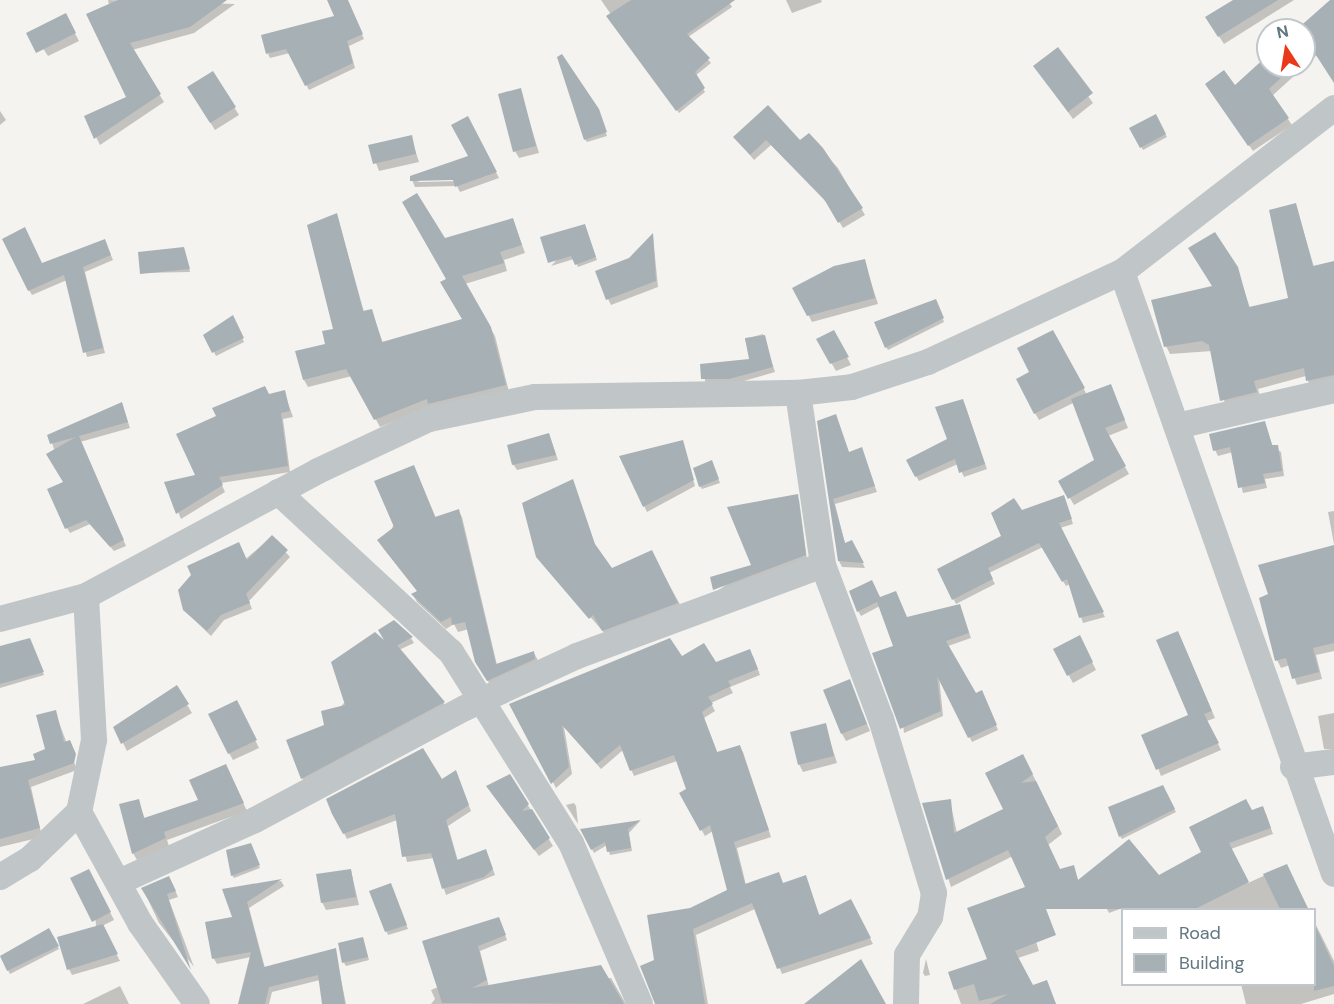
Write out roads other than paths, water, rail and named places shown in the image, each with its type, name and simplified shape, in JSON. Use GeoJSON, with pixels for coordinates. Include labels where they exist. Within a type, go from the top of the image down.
{"type":"FeatureCollection","features":[{"type":"Feature","properties":{"kind":"street"},"geometry":{"type":"LineString","coordinates":[[0,619],[86,596],[278,492],[429,419],[535,397],[798,393],[852,387],[928,362],[1122,272],[1334,108]]}},
{"type":"Feature","properties":{"kind":"street"},"geometry":{"type":"LineString","coordinates":[[1122,272],[1178,426],[1293,767],[1334,874]]}},
{"type":"Feature","properties":{"kind":"street"},"geometry":{"type":"LineString","coordinates":[[1178,426],[1334,390]]}},
{"type":"Feature","properties":{"kind":"street"},"geometry":{"type":"LineString","coordinates":[[798,393],[823,565],[881,718],[934,893],[930,917],[907,955],[906,1004]]}},
{"type":"Feature","properties":{"kind":"street"},"geometry":{"type":"LineString","coordinates":[[278,492],[418,618],[451,652],[571,843],[640,1004]]}},
{"type":"Feature","properties":{"kind":"street"},"geometry":{"type":"LineString","coordinates":[[119,882],[255,820],[481,702],[577,656],[823,565]]}},
{"type":"Feature","properties":{"kind":"street"},"geometry":{"type":"LineString","coordinates":[[0,877],[30,859],[79,812],[94,740],[86,596]]}},
{"type":"Feature","properties":{"kind":"street"},"geometry":{"type":"LineString","coordinates":[[1293,767],[1334,762]]}},
{"type":"Feature","properties":{"kind":"street"},"geometry":{"type":"LineString","coordinates":[[79,812],[140,923],[197,1004]]}}]}
